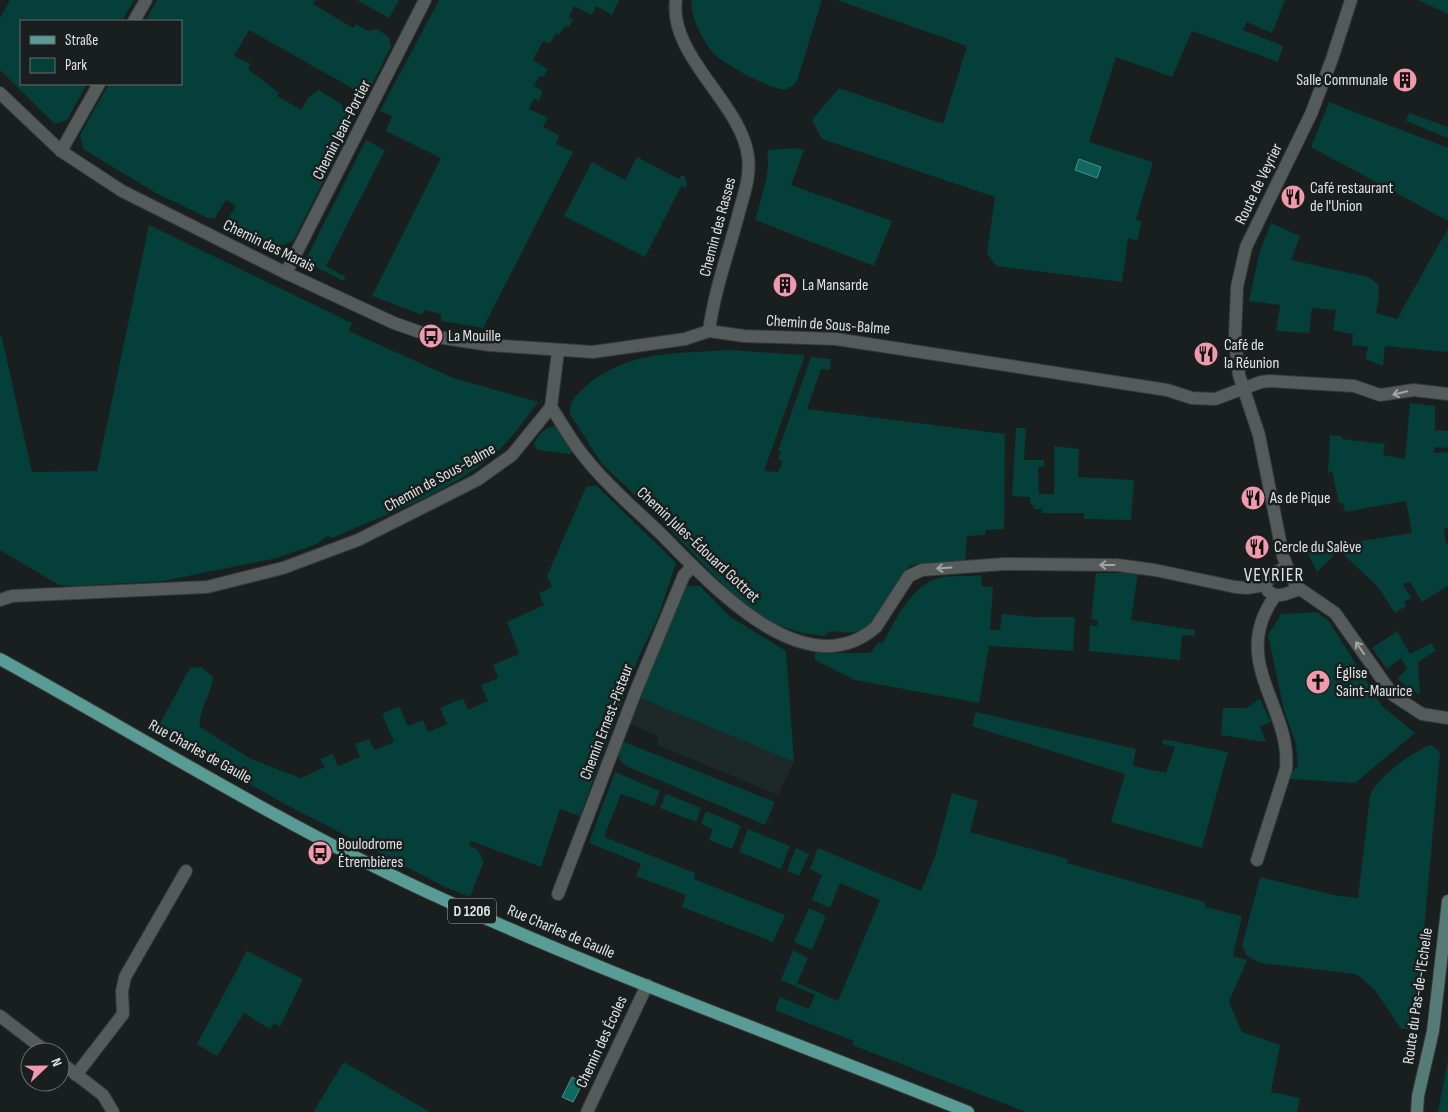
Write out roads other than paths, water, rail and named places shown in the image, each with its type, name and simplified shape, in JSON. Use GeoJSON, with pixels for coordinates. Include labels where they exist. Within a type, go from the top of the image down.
{"type":"FeatureCollection","features":[{"type":"Feature","properties":{"kind":"main road","name":"Rue Charles de Gaulle"},"geometry":{"type":"LineString","coordinates":[[0,659],[358,858],[551,947],[968,1112]]}},
{"type":"Feature","properties":{"kind":"main road","name":"Route du Pas-de-l'Echelle"},"geometry":{"type":"LineString","coordinates":[[1417,1112],[1418,1096],[1433,1031],[1448,901]]}},
{"type":"Feature","properties":{"kind":"main road","name":"Route du Pas-de-l'Echelle"},"geometry":{"type":"LineString","coordinates":[[1410,1112],[1418,1096]]}},
{"type":"Feature","properties":{"kind":"street"},"geometry":{"type":"LineString","coordinates":[[135,20],[146,0]]}},
{"type":"Feature","properties":{"kind":"street","name":"Chemin Jean-Portier"},"geometry":{"type":"LineString","coordinates":[[286,274],[425,0]]}},
{"type":"Feature","properties":{"kind":"street","name":"Chemin des Rasses"},"geometry":{"type":"LineString","coordinates":[[676,0],[675,12],[681,36],[738,130],[748,155],[748,179],[714,305],[709,331]]}},
{"type":"Feature","properties":{"kind":"street","name":"Route de Veyrier"},"geometry":{"type":"LineString","coordinates":[[1286,567],[1259,435],[1238,368],[1235,337],[1237,287],[1242,263],[1251,236],[1310,114],[1332,59],[1351,0]]}},
{"type":"Feature","properties":{"kind":"street"},"geometry":{"type":"LineString","coordinates":[[62,151],[98,85]]}},
{"type":"Feature","properties":{"kind":"street","name":"Chemin des Marais"},"geometry":{"type":"LineString","coordinates":[[0,93],[62,151],[122,191],[286,274],[394,323],[431,336],[458,341],[558,351]]}},
{"type":"Feature","properties":{"kind":"street","name":"Chemin de Sous-Balme"},"geometry":{"type":"LineString","coordinates":[[0,600],[22,596],[207,587],[283,568],[328,552],[384,528],[500,465],[523,444],[551,407],[558,351],[614,350],[685,339],[709,331],[744,336],[860,341],[1167,390],[1206,400],[1269,381],[1354,386],[1380,395],[1414,390],[1448,394]]}},
{"type":"Feature","properties":{"kind":"street","name":"Chemin Jules-Édouard Gottret"},"geometry":{"type":"LineString","coordinates":[[551,407],[591,466],[693,566],[744,613],[765,626],[804,643],[819,646],[844,644],[869,633],[876,628],[909,576],[922,570],[1004,564],[1117,565],[1155,570],[1235,587],[1247,588],[1265,584]]}},
{"type":"Feature","properties":{"kind":"street","name":"Chemin Ernest-Pisteur"},"geometry":{"type":"LineString","coordinates":[[558,894],[638,684],[684,575],[693,566]]}},
{"type":"Feature","properties":{"kind":"street"},"geometry":{"type":"LineString","coordinates":[[1275,596],[1265,584],[1274,573],[1286,567],[1292,579],[1300,588],[1335,613],[1393,695],[1422,714],[1448,718]]}},
{"type":"Feature","properties":{"kind":"street"},"geometry":{"type":"LineString","coordinates":[[1257,860],[1286,769],[1287,759],[1283,733],[1267,694],[1259,657],[1259,627],[1262,616],[1275,596],[1300,588]]}},
{"type":"Feature","properties":{"kind":"street"},"geometry":{"type":"LineString","coordinates":[[76,1075],[123,1014],[122,991],[125,977],[186,871]]}},
{"type":"Feature","properties":{"kind":"street","name":"Chemin des Écoles"},"geometry":{"type":"LineString","coordinates":[[587,1112],[647,985]]}},
{"type":"Feature","properties":{"kind":"street"},"geometry":{"type":"LineString","coordinates":[[0,1016],[34,1042]]}},
{"type":"Feature","properties":{"kind":"street"},"geometry":{"type":"LineString","coordinates":[[70,1070],[103,1095],[113,1112]]}},
{"type":"Feature","properties":{"kind":"place","name":"Salle Communale"},"geometry":{"type":"Point","coordinates":[1405,80]}},
{"type":"Feature","properties":{"kind":"place","name":"Café restaurant de l'Union"},"geometry":{"type":"Point","coordinates":[1293,197]}},
{"type":"Feature","properties":{"kind":"place","name":"La Mansarde"},"geometry":{"type":"Point","coordinates":[785,285]}},
{"type":"Feature","properties":{"kind":"place","name":"La Mouille"},"geometry":{"type":"Point","coordinates":[431,336]}},
{"type":"Feature","properties":{"kind":"place","name":"Café de la Réunion"},"geometry":{"type":"Point","coordinates":[1206,354]}},
{"type":"Feature","properties":{"kind":"place","name":"As de Pique"},"geometry":{"type":"Point","coordinates":[1253,498]}},
{"type":"Feature","properties":{"kind":"place","name":"Cercle du Salève"},"geometry":{"type":"Point","coordinates":[1257,547]}},
{"type":"Feature","properties":{"kind":"place","name":"Église Saint-Maurice"},"geometry":{"type":"Point","coordinates":[1318,682]}},
{"type":"Feature","properties":{"kind":"place","name":"Boulodrome Étrembières"},"geometry":{"type":"Point","coordinates":[320,853]}},
{"type":"Feature","properties":{"kind":"district","name":"VEYRIER"},"geometry":{"type":"Point","coordinates":[1274,575]}}]}
